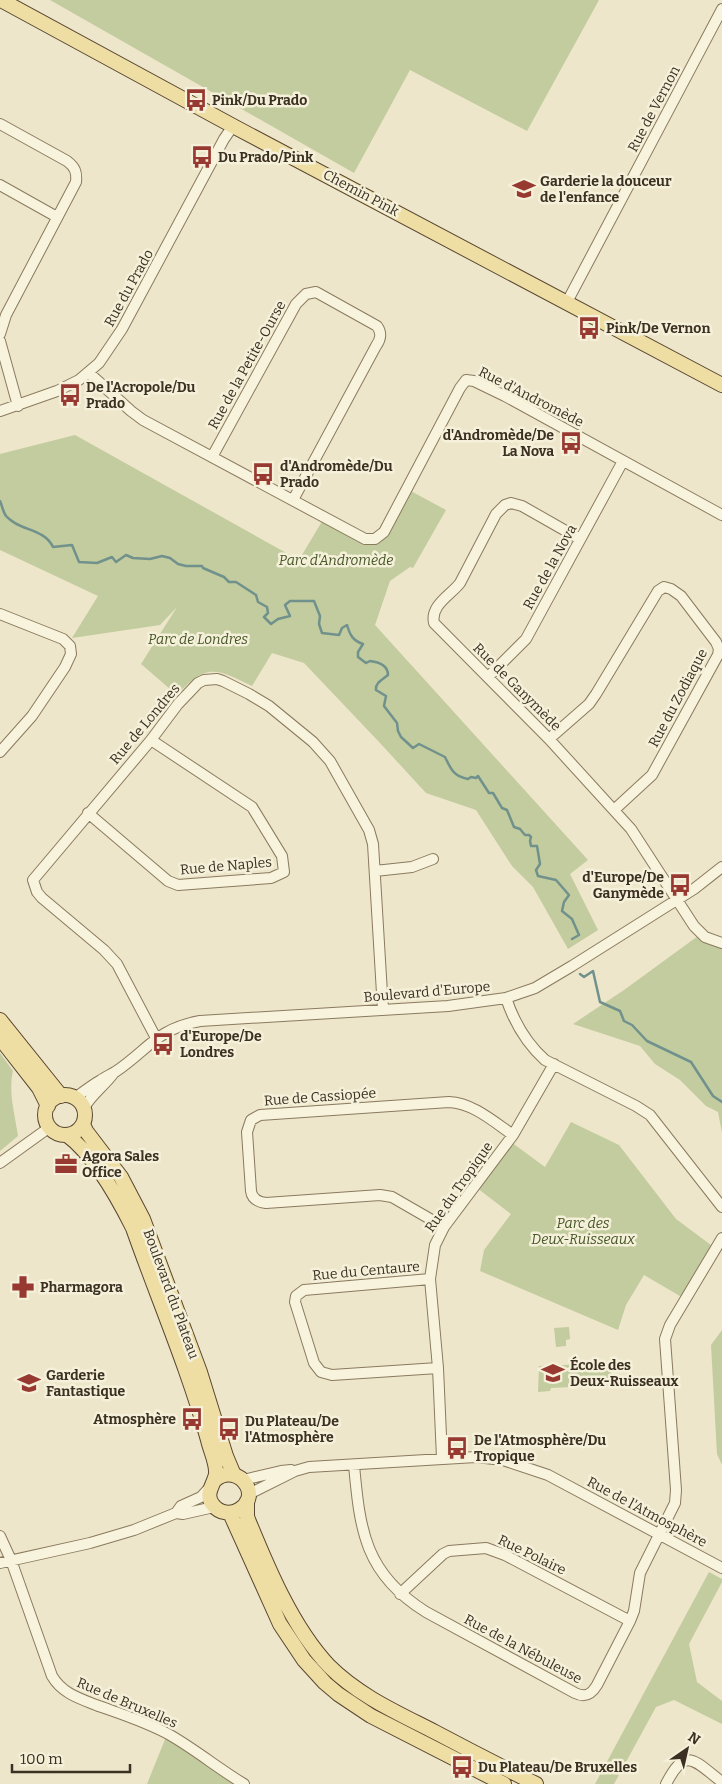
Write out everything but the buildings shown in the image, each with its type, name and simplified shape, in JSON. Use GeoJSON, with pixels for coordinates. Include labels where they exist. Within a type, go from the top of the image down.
{"type":"FeatureCollection","features":[{"type":"Feature","properties":{"kind":"main road","name":"Chemin Pink"},"geometry":{"type":"LineString","coordinates":[[1,0],[233,126],[722,385]]}},
{"type":"Feature","properties":{"kind":"main road"},"geometry":{"type":"LineString","coordinates":[[0,1020],[61,1096],[80,1103],[85,1114],[83,1124],[79,1130],[67,1135],[55,1132],[50,1128],[46,1117],[51,1101],[61,1096]]}},
{"type":"Feature","properties":{"kind":"main road"},"geometry":{"type":"LineString","coordinates":[[0,1038],[39,1088],[48,1106]]}},
{"type":"Feature","properties":{"kind":"main road","name":"Boulevard du Plateau"},"geometry":{"type":"LineString","coordinates":[[83,1124],[86,1131],[129,1190],[143,1219],[200,1372],[226,1456],[238,1477]]}},
{"type":"Feature","properties":{"kind":"main road","name":"Boulevard du Plateau"},"geometry":{"type":"LineString","coordinates":[[67,1135],[81,1148],[108,1182],[133,1228],[200,1410],[216,1470],[212,1484]]}},
{"type":"Feature","properties":{"kind":"main road"},"geometry":{"type":"LineString","coordinates":[[248,1498],[239,1511],[222,1512],[214,1507],[210,1498],[212,1484],[226,1474],[238,1477],[248,1489],[248,1498],[247,1517],[289,1610],[310,1644],[330,1666],[351,1685],[377,1702],[519,1780],[536,1784]]}},
{"type":"Feature","properties":{"kind":"main road"},"geometry":{"type":"LineString","coordinates":[[230,1513],[280,1624],[304,1660],[325,1683],[371,1716],[504,1784]]}},
{"type":"Feature","properties":{"kind":"street","name":"Rue de Vernon"},"geometry":{"type":"LineString","coordinates":[[567,302],[722,9]]}},
{"type":"Feature","properties":{"kind":"street"},"geometry":{"type":"LineString","coordinates":[[0,124],[73,166],[77,175],[76,182],[6,315],[0,334]]}},
{"type":"Feature","properties":{"kind":"street","name":"Rue du Prado"},"geometry":{"type":"LineString","coordinates":[[0,411],[57,392],[89,373],[99,363],[122,330],[224,139],[233,126]]}},
{"type":"Feature","properties":{"kind":"street"},"geometry":{"type":"LineString","coordinates":[[0,185],[57,217]]}},
{"type":"Feature","properties":{"kind":"street","name":"Rue de la Petite-Ourse"},"geometry":{"type":"LineString","coordinates":[[212,458],[296,304],[306,294],[316,292],[377,326],[380,336],[292,500]]}},
{"type":"Feature","properties":{"kind":"street"},"geometry":{"type":"LineString","coordinates":[[0,341],[18,406]]}},
{"type":"Feature","properties":{"kind":"street","name":"Rue d'Andromède"},"geometry":{"type":"LineString","coordinates":[[89,373],[137,416],[360,537],[371,540],[380,536],[466,380],[474,380],[722,515]]}},
{"type":"Feature","properties":{"kind":"street","name":"Rue de la Nova"},"geometry":{"type":"LineString","coordinates":[[488,676],[526,639],[623,461]]}},
{"type":"Feature","properties":{"kind":"street","name":"Rue de Ganymède"},"geometry":{"type":"LineString","coordinates":[[580,539],[516,504],[505,505],[500,509],[460,583],[436,608],[433,618],[438,628],[549,739],[637,836],[675,900],[699,932],[712,940],[722,943]]}},
{"type":"Feature","properties":{"kind":"street","name":"Rue du Zodiaque"},"geometry":{"type":"LineString","coordinates":[[549,739],[589,704],[658,591],[664,587],[677,592],[716,642],[719,649],[718,655],[652,775],[614,810]]}},
{"type":"Feature","properties":{"kind":"street"},"geometry":{"type":"LineString","coordinates":[[0,614],[63,639],[70,646],[71,654],[43,701],[1,749]]}},
{"type":"Feature","properties":{"kind":"street","name":"Rue de Londres"},"geometry":{"type":"LineString","coordinates":[[156,1038],[118,964],[37,892],[33,880],[151,740],[178,704],[204,680],[217,679],[223,681],[256,698],[313,742],[330,761],[369,830],[373,844],[383,1010]]}},
{"type":"Feature","properties":{"kind":"street","name":"Rue de Naples"},"geometry":{"type":"LineString","coordinates":[[88,813],[168,881],[178,885],[270,878],[284,872],[282,856],[252,807],[151,740]]}},
{"type":"Feature","properties":{"kind":"street"},"geometry":{"type":"LineString","coordinates":[[374,871],[412,866],[433,859]]}},
{"type":"Feature","properties":{"kind":"street","name":"Boulevard d'Europe"},"geometry":{"type":"LineString","coordinates":[[80,1103],[102,1079],[114,1073],[156,1038],[179,1025],[200,1020],[448,1006],[506,998],[540,985],[694,889],[722,867]]}},
{"type":"Feature","properties":{"kind":"street"},"geometry":{"type":"LineString","coordinates":[[506,998],[521,1032],[539,1054],[554,1064],[650,1115],[722,1207]]}},
{"type":"Feature","properties":{"kind":"street","name":"Rue du Tropique"},"geometry":{"type":"LineString","coordinates":[[442,1458],[438,1368],[430,1279],[435,1245],[444,1227],[513,1135],[554,1064]]}},
{"type":"Feature","properties":{"kind":"street","name":"Rue de Cassiopée"},"geometry":{"type":"LineString","coordinates":[[444,1227],[392,1198],[380,1195],[266,1203],[255,1199],[251,1195],[247,1132],[251,1120],[260,1116],[457,1102],[481,1113],[513,1135]]}},
{"type":"Feature","properties":{"kind":"street"},"geometry":{"type":"LineString","coordinates":[[0,1163],[50,1128]]}},
{"type":"Feature","properties":{"kind":"street","name":"Rue de la Nébuleuse"},"geometry":{"type":"LineString","coordinates":[[354,1465],[359,1513],[366,1540],[376,1565],[400,1594],[426,1612],[582,1696],[587,1696],[593,1691],[630,1621],[634,1611],[640,1573],[672,1511],[676,1497],[665,1339],[670,1325],[722,1238]]}},
{"type":"Feature","properties":{"kind":"street","name":"Rue du Centaure"},"geometry":{"type":"LineString","coordinates":[[430,1279],[309,1289],[299,1292],[295,1302],[314,1364],[321,1372],[332,1375],[438,1368]]}},
{"type":"Feature","properties":{"kind":"street","name":"Rue de l'Atmosphère"},"geometry":{"type":"LineString","coordinates":[[248,1498],[295,1471],[309,1467],[442,1458],[489,1458],[527,1467],[548,1475],[722,1568]]}},
{"type":"Feature","properties":{"kind":"street","name":"Rue de l'Atmosphère"},"geometry":{"type":"LineString","coordinates":[[238,1477],[281,1470],[295,1471]]}},
{"type":"Feature","properties":{"kind":"street"},"geometry":{"type":"LineString","coordinates":[[176,1513],[181,1506],[201,1496],[212,1484]]}},
{"type":"Feature","properties":{"kind":"street"},"geometry":{"type":"LineString","coordinates":[[0,1563],[100,1541],[176,1513],[183,1514],[214,1507]]}},
{"type":"Feature","properties":{"kind":"street","name":"Rue de Bruxelles"},"geometry":{"type":"LineString","coordinates":[[0,1536],[11,1560],[52,1676],[58,1685],[80,1699],[165,1732],[244,1784]]}},
{"type":"Feature","properties":{"kind":"street","name":"Rue Polaire"},"geometry":{"type":"LineString","coordinates":[[400,1594],[443,1554],[457,1549],[486,1548],[505,1555],[630,1621]]}},
{"type":"Feature","properties":{"kind":"street"},"geometry":{"type":"LineString","coordinates":[[666,1784],[675,1767],[686,1760],[691,1760],[698,1764],[722,1782]]}},
{"type":"Feature","properties":{"kind":"green space"},"geometry":{"type":"Polygon","coordinates":[[[50,0],[599,0],[527,131],[410,70],[354,173],[50,0]]]}},
{"type":"Feature","properties":{"kind":"green space"},"geometry":{"type":"Polygon","coordinates":[[[75,435],[299,560],[324,518],[375,539],[407,489],[446,510],[413,568],[410,567],[390,581],[375,625],[588,860],[570,874],[598,930],[568,949],[533,887],[512,866],[476,810],[426,793],[304,663],[272,653],[252,686],[229,675],[212,672],[204,673],[196,678],[177,695],[141,664],[177,607],[160,625],[72,638],[98,596],[0,550],[0,454],[75,435]]]}},
{"type":"Feature","properties":{"kind":"green space"},"geometry":{"type":"Polygon","coordinates":[[[698,936],[722,945],[722,1133],[718,1112],[706,1106],[680,1080],[655,1064],[640,1046],[573,1024],[624,990],[698,936]]]}},
{"type":"Feature","properties":{"kind":"green space"},"geometry":{"type":"Polygon","coordinates":[[[0,1053],[13,1071],[11,1087],[18,1136],[0,1151],[0,1053]]]}},
{"type":"Feature","properties":{"kind":"green space","name":"Parc des Deux-Ruisseaux"},"geometry":{"type":"Polygon","coordinates":[[[571,1122],[619,1145],[676,1219],[715,1248],[685,1299],[644,1275],[626,1305],[618,1330],[480,1271],[484,1250],[511,1214],[477,1188],[511,1142],[545,1167],[571,1122]]]}},
{"type":"Feature","properties":{"kind":"green space"},"geometry":{"type":"Polygon","coordinates":[[[569,1327],[570,1339],[566,1340],[566,1346],[556,1347],[554,1328],[569,1327]]]}},
{"type":"Feature","properties":{"kind":"green space"},"geometry":{"type":"Polygon","coordinates":[[[722,1330],[722,1465],[717,1454],[711,1345],[722,1330]]]}},
{"type":"Feature","properties":{"kind":"green space"},"geometry":{"type":"Polygon","coordinates":[[[611,1363],[612,1385],[551,1388],[550,1391],[538,1392],[539,1366],[611,1363]]]}},
{"type":"Feature","properties":{"kind":"green space"},"geometry":{"type":"Polygon","coordinates":[[[709,1572],[722,1579],[722,1582],[689,1644],[697,1682],[722,1701],[722,1724],[674,1700],[656,1707],[614,1784],[595,1784],[709,1572]]]}},
{"type":"Feature","properties":{"kind":"green space"},"geometry":{"type":"Polygon","coordinates":[[[166,1737],[237,1784],[147,1784],[166,1737]]]}},
{"type":"Feature","properties":{"kind":"waterway"},"geometry":{"type":"LineString","coordinates":[[0,501],[6,516],[11,521],[44,536],[53,547],[72,545],[79,562],[97,563],[112,557],[116,562],[126,555],[133,558],[150,559],[162,556],[170,558],[178,564],[202,566],[224,577],[229,582],[236,582],[256,595],[258,602],[267,607],[268,613],[264,617],[271,624],[278,619],[290,616],[285,605],[290,601],[314,601],[320,616],[319,624],[322,633],[339,635],[342,628],[347,625],[352,637],[363,644],[358,652],[358,657],[366,663],[370,661],[376,662],[382,665],[388,672],[388,675],[378,683],[376,690],[386,696],[384,706],[397,723],[401,737],[413,748],[419,744],[445,757],[451,768],[459,776],[468,779],[478,776],[489,793],[493,793],[502,808],[507,810],[514,827],[531,837],[531,846],[537,846],[540,864],[536,870],[538,876],[556,880],[569,895],[564,902],[562,911],[572,919],[579,935],[572,939]]}},
{"type":"Feature","properties":{"kind":"waterway"},"geometry":{"type":"LineString","coordinates":[[580,974],[584,977],[593,971],[600,1002],[620,1011],[624,1021],[632,1025],[647,1041],[691,1062],[713,1096],[722,1102]]}},
{"type":"Feature","properties":{"kind":"place","name":"Pink/Du Prado"},"geometry":{"type":"Point","coordinates":[196,100]}},
{"type":"Feature","properties":{"kind":"place","name":"Du Prado/Pink"},"geometry":{"type":"Point","coordinates":[202,157]}},
{"type":"Feature","properties":{"kind":"place","name":"Garderie la douceur de l'enfance"},"geometry":{"type":"Point","coordinates":[524,189]}},
{"type":"Feature","properties":{"kind":"place","name":"Pink/De Vernon"},"geometry":{"type":"Point","coordinates":[589,328]}},
{"type":"Feature","properties":{"kind":"place","name":"De l'Acropole/Du Prado"},"geometry":{"type":"Point","coordinates":[70,395]}},
{"type":"Feature","properties":{"kind":"place","name":"d'Andromède/De La Nova"},"geometry":{"type":"Point","coordinates":[571,443]}},
{"type":"Feature","properties":{"kind":"place","name":"d'Andromède/Du Prado"},"geometry":{"type":"Point","coordinates":[263,474]}},
{"type":"Feature","properties":{"kind":"place","name":"d'Europe/De Ganymède"},"geometry":{"type":"Point","coordinates":[680,885]}},
{"type":"Feature","properties":{"kind":"place","name":"d'Europe/De Londres"},"geometry":{"type":"Point","coordinates":[163,1044]}},
{"type":"Feature","properties":{"kind":"place","name":"Agora Sales Office"},"geometry":{"type":"Point","coordinates":[66,1164]}},
{"type":"Feature","properties":{"kind":"place","name":"Pharmagora"},"geometry":{"type":"Point","coordinates":[23,1287]}},
{"type":"Feature","properties":{"kind":"place","name":"École des Deux-Ruisseaux"},"geometry":{"type":"Point","coordinates":[553,1373]}},
{"type":"Feature","properties":{"kind":"place","name":"Garderie Fantastique"},"geometry":{"type":"Point","coordinates":[29,1383]}},
{"type":"Feature","properties":{"kind":"place","name":"Atmosphère"},"geometry":{"type":"Point","coordinates":[192,1419]}},
{"type":"Feature","properties":{"kind":"place","name":"Du Plateau/De l'Atmosphère"},"geometry":{"type":"Point","coordinates":[229,1429]}},
{"type":"Feature","properties":{"kind":"place","name":"De l'Atmosphère/Du Tropique"},"geometry":{"type":"Point","coordinates":[457,1448]}},
{"type":"Feature","properties":{"kind":"place","name":"Du Plateau/De Bruxelles"},"geometry":{"type":"Point","coordinates":[462,1767]}},
{"type":"Feature","properties":{"kind":"park label","name":"Parc d'Andromède"},"geometry":{"type":"Point","coordinates":[336,560]}},
{"type":"Feature","properties":{"kind":"park label","name":"Parc de Londres"},"geometry":{"type":"Point","coordinates":[198,639]}}]}
